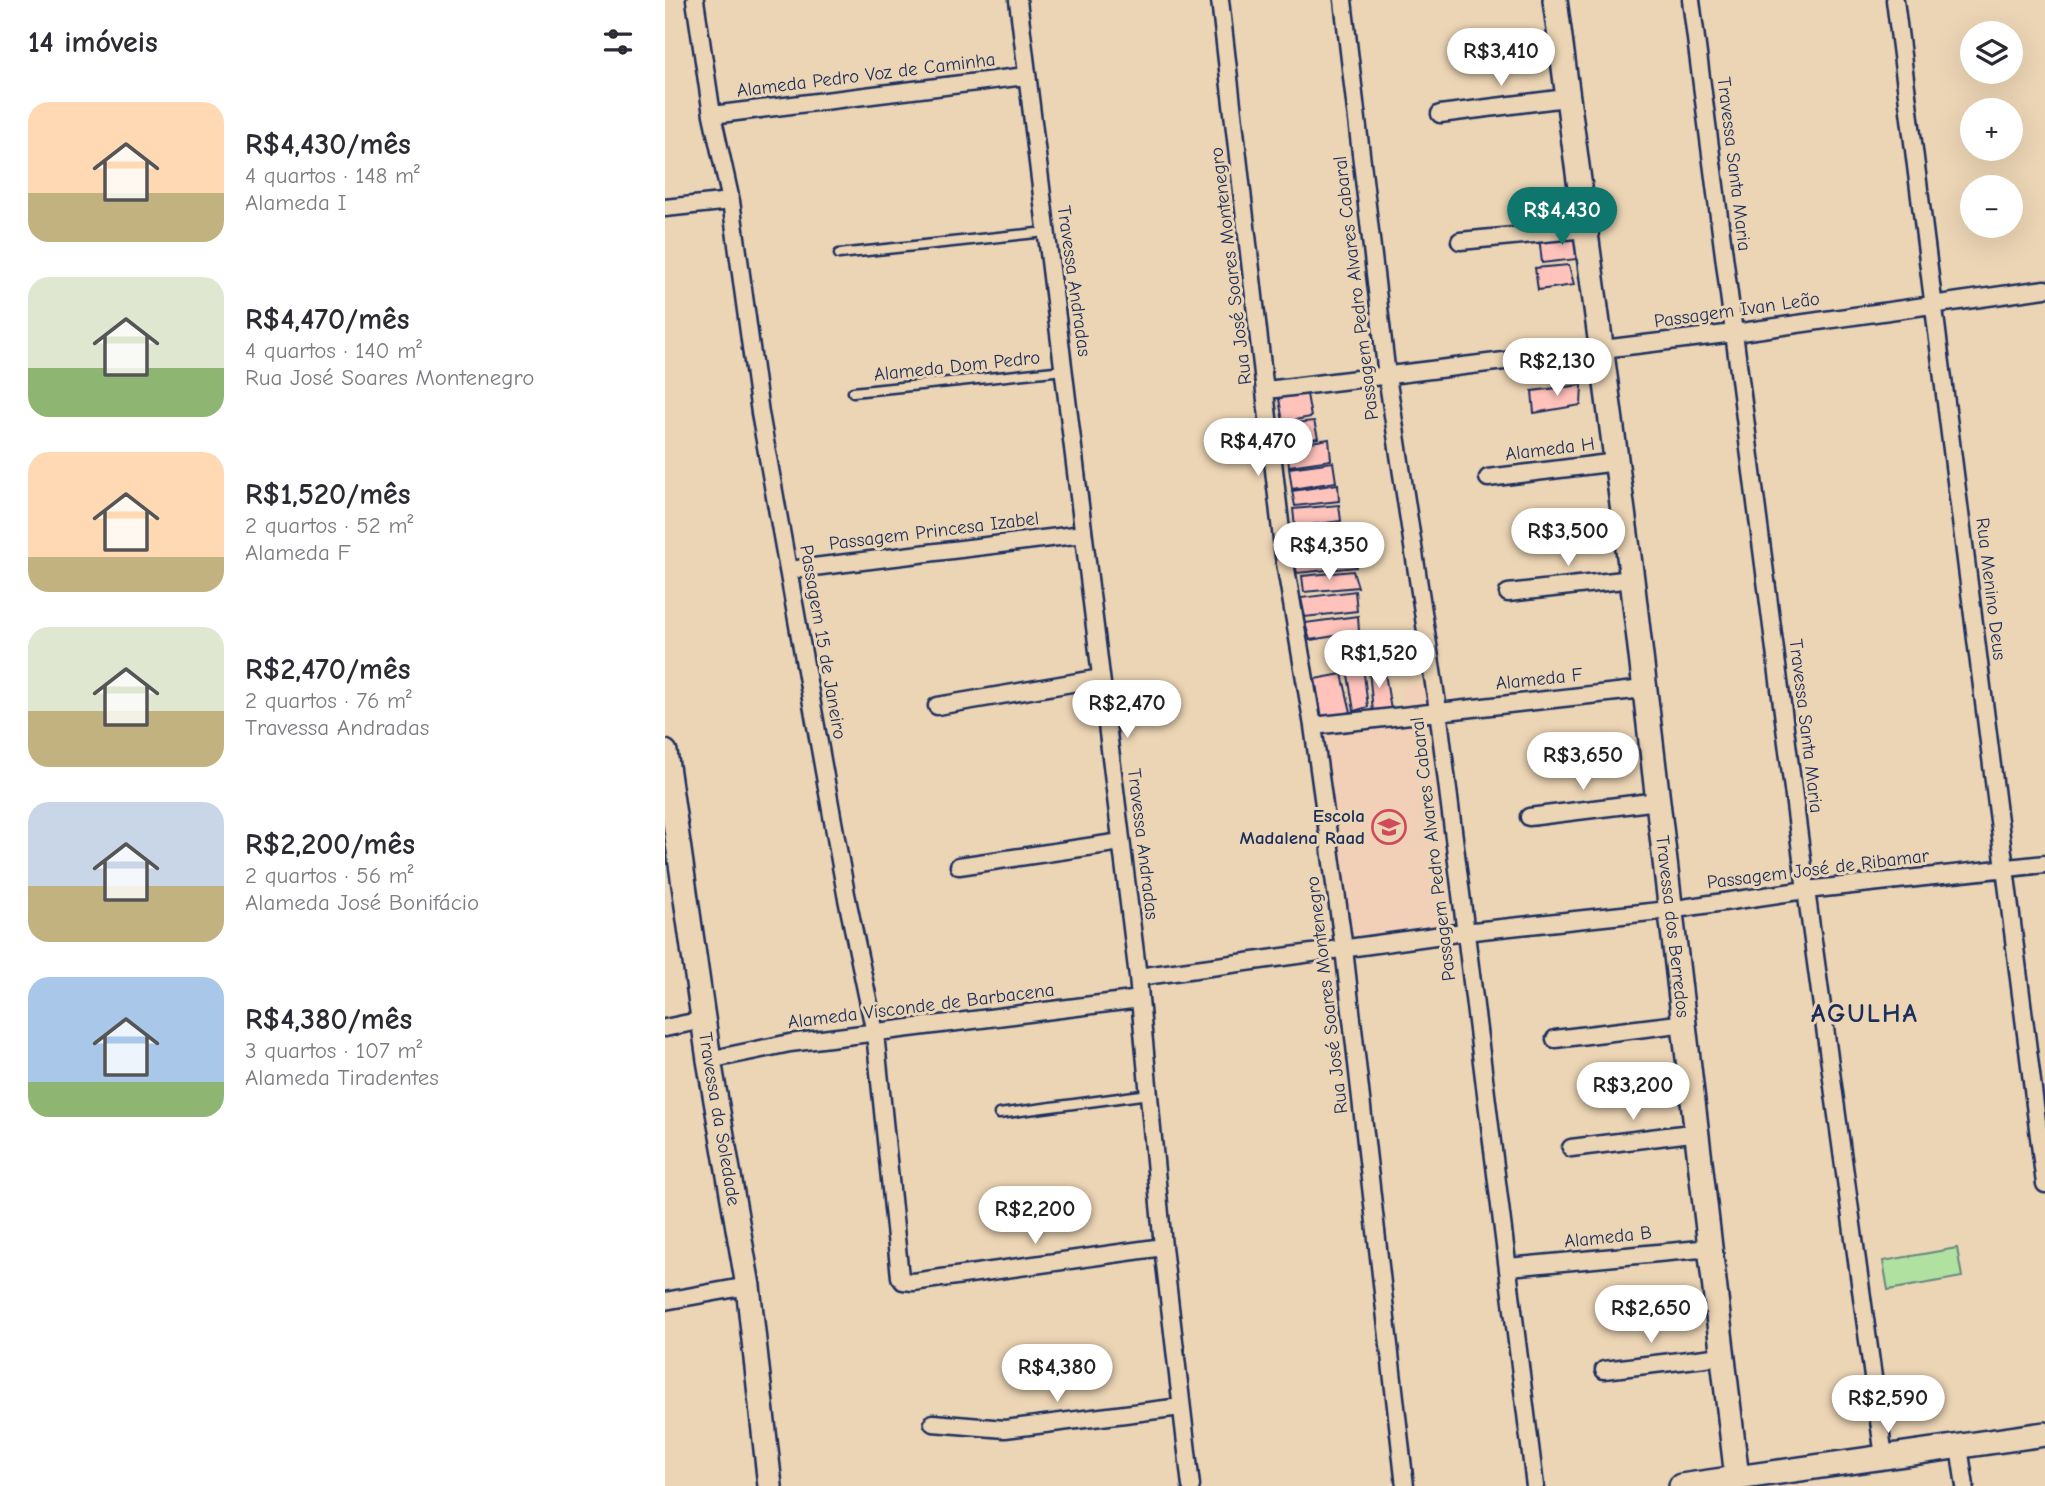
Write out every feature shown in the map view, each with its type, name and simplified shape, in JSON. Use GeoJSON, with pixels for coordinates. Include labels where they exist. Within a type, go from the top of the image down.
{"type":"FeatureCollection","features":[{"type":"Feature","properties":{"kind":"street","name":"Passagem 15 de Janeiro"},"geometry":{"type":"LineString","coordinates":[[695,0],[712,115],[731,201],[760,413],[846,894],[875,1033],[897,1264],[903,1281],[913,1282],[1163,1247]]}},
{"type":"Feature","properties":{"kind":"street","name":"Travessa Andradas"},"geometry":{"type":"LineString","coordinates":[[1017,0],[1138,976],[1163,1247],[1191,1486]]}},
{"type":"Feature","properties":{"kind":"street","name":"Rua José Soares Montenegro"},"geometry":{"type":"LineString","coordinates":[[1220,0],[1285,558],[1313,726],[1344,949],[1405,1486]]}},
{"type":"Feature","properties":{"kind":"street","name":"Passagem Pedro Alvares Cabaral"},"geometry":{"type":"LineString","coordinates":[[1343,0],[1387,376],[1438,710],[1535,1486]]}},
{"type":"Feature","properties":{"kind":"street","name":"Travessa dos Berredos"},"geometry":{"type":"LineString","coordinates":[[1555,0],[1632,579],[1669,910],[1699,1132],[1737,1478]]}},
{"type":"Feature","properties":{"kind":"street","name":"Travessa Santa Maria"},"geometry":{"type":"LineString","coordinates":[[1691,0],[1806,890],[1884,1457]]}},
{"type":"Feature","properties":{"kind":"street","name":"Rua Menino Deus"},"geometry":{"type":"LineString","coordinates":[[1895,0],[2045,1184]]}},
{"type":"Feature","properties":{"kind":"street","name":"Alameda Pedro Voz de Caminha"},"geometry":{"type":"LineString","coordinates":[[712,115],[1026,76]]}},
{"type":"Feature","properties":{"kind":"street"},"geometry":{"type":"LineString","coordinates":[[1440,114],[1566,98]]}},
{"type":"Feature","properties":{"kind":"street"},"geometry":{"type":"LineString","coordinates":[[665,208],[731,201]]}},
{"type":"Feature","properties":{"kind":"street"},"geometry":{"type":"LineString","coordinates":[[1460,242],[1586,229]]}},
{"type":"Feature","properties":{"kind":"street","name":"Passagem Ivan Leão"},"geometry":{"type":"LineString","coordinates":[[1267,390],[1734,332],[2045,289]]}},
{"type":"Feature","properties":{"kind":"street","name":"Alameda H"},"geometry":{"type":"LineString","coordinates":[[1488,478],[1617,462]]}},
{"type":"Feature","properties":{"kind":"street","name":"Passagem Princesa Izabel"},"geometry":{"type":"LineString","coordinates":[[789,570],[1083,534]]}},
{"type":"Feature","properties":{"kind":"street"},"geometry":{"type":"LineString","coordinates":[[1508,593],[1632,579]]}},
{"type":"Feature","properties":{"kind":"street"},"geometry":{"type":"LineString","coordinates":[[937,706],[1101,678]]}},
{"type":"Feature","properties":{"kind":"street","name":"Alameda F"},"geometry":{"type":"LineString","coordinates":[[1313,726],[1644,689]]}},
{"type":"Feature","properties":{"kind":"street","name":"Travessa da Soledade"},"geometry":{"type":"LineString","coordinates":[[665,752],[671,838],[748,1286],[770,1486]]}},
{"type":"Feature","properties":{"kind":"street"},"geometry":{"type":"LineString","coordinates":[[1529,817],[1658,801]]}},
{"type":"Feature","properties":{"kind":"street"},"geometry":{"type":"LineString","coordinates":[[959,866],[1121,842]]}},
{"type":"Feature","properties":{"kind":"street","name":"Passagem José de Ribamar"},"geometry":{"type":"LineString","coordinates":[[1138,976],[1464,932],[2045,864]]}},
{"type":"Feature","properties":{"kind":"street","name":"Alameda Visconde de Barbacena"},"geometry":{"type":"LineString","coordinates":[[709,1060],[790,1043],[1140,999]]}},
{"type":"Feature","properties":{"kind":"street"},"geometry":{"type":"LineString","coordinates":[[665,1028],[703,1020]]}},
{"type":"Feature","properties":{"kind":"street"},"geometry":{"type":"LineString","coordinates":[[1555,1038],[1686,1023]]}},
{"type":"Feature","properties":{"kind":"street"},"geometry":{"type":"LineString","coordinates":[[1571,1148],[1699,1132]]}},
{"type":"Feature","properties":{"kind":"street","name":"Alameda B"},"geometry":{"type":"LineString","coordinates":[[1509,1268],[1711,1248]]}},
{"type":"Feature","properties":{"kind":"street"},"geometry":{"type":"LineString","coordinates":[[665,1301],[748,1286]]}},
{"type":"Feature","properties":{"kind":"street"},"geometry":{"type":"LineString","coordinates":[[1604,1370],[1722,1356]]}},
{"type":"Feature","properties":{"kind":"street"},"geometry":{"type":"LineString","coordinates":[[933,1423],[1005,1429],[1181,1407]]}},
{"type":"Feature","properties":{"kind":"street"},"geometry":{"type":"LineString","coordinates":[[1681,1486],[2045,1434]]}},
{"type":"Feature","properties":{"kind":"street"},"geometry":{"type":"LineString","coordinates":[[1959,1447],[1965,1486]]}},
{"type":"Feature","properties":{"kind":"lane"},"geometry":{"type":"LineString","coordinates":[[839,254],[1046,232]]}},
{"type":"Feature","properties":{"kind":"lane","name":"Alameda Dom Pedro"},"geometry":{"type":"LineString","coordinates":[[853,393],[1064,370]]}},
{"type":"Feature","properties":{"kind":"lane"},"geometry":{"type":"LineString","coordinates":[[999,1114],[1149,1094]]}},
{"type":"Feature","properties":{"kind":"shaded area"},"geometry":{"type":"Polygon","coordinates":[[[1428,682],[1432,706],[1402,711],[1402,686],[1428,682]]]}},
{"type":"Feature","properties":{"kind":"shaded area","name":"Escola Madalena Raad"},"geometry":{"type":"Polygon","coordinates":[[[1429,720],[1452,923],[1352,938],[1323,730],[1429,720]]]}},
{"type":"Feature","properties":{"kind":"green space"},"geometry":{"type":"Polygon","coordinates":[[[1957,1248],[1962,1277],[1888,1290],[1883,1261],[1957,1248]]]}},
{"type":"Feature","properties":{"kind":"building"},"geometry":{"type":"Polygon","coordinates":[[[1581,232],[1586,258],[1542,263],[1539,236],[1581,232]]]}},
{"type":"Feature","properties":{"kind":"building"},"geometry":{"type":"Polygon","coordinates":[[[1569,265],[1574,285],[1538,290],[1535,268],[1569,265]]]}},
{"type":"Feature","properties":{"kind":"building"},"geometry":{"type":"Polygon","coordinates":[[[1582,385],[1581,405],[1534,413],[1532,391],[1582,385]]]}},
{"type":"Feature","properties":{"kind":"building"},"geometry":{"type":"Polygon","coordinates":[[[1278,393],[1307,394],[1311,417],[1283,422],[1278,393]]]}},
{"type":"Feature","properties":{"kind":"building"},"geometry":{"type":"Polygon","coordinates":[[[1314,421],[1318,438],[1288,443],[1284,424],[1314,421]]]}},
{"type":"Feature","properties":{"kind":"building"},"geometry":{"type":"Polygon","coordinates":[[[1329,439],[1331,460],[1289,466],[1287,446],[1329,439]]]}},
{"type":"Feature","properties":{"kind":"building"},"geometry":{"type":"Polygon","coordinates":[[[1333,462],[1336,482],[1292,489],[1289,468],[1333,462]]]}},
{"type":"Feature","properties":{"kind":"building"},"geometry":{"type":"Polygon","coordinates":[[[1338,484],[1339,501],[1295,506],[1292,491],[1338,484]]]}},
{"type":"Feature","properties":{"kind":"building"},"geometry":{"type":"Polygon","coordinates":[[[1339,505],[1341,521],[1295,527],[1293,509],[1339,505]]]}},
{"type":"Feature","properties":{"kind":"building"},"geometry":{"type":"Polygon","coordinates":[[[1356,550],[1356,567],[1297,573],[1294,559],[1356,550]]]}},
{"type":"Feature","properties":{"kind":"building"},"geometry":{"type":"Polygon","coordinates":[[[1353,571],[1358,587],[1304,592],[1302,576],[1353,571]]]}},
{"type":"Feature","properties":{"kind":"building"},"geometry":{"type":"Polygon","coordinates":[[[1355,591],[1357,611],[1305,617],[1301,598],[1355,591]]]}},
{"type":"Feature","properties":{"kind":"building"},"geometry":{"type":"Polygon","coordinates":[[[1358,616],[1359,632],[1310,640],[1305,623],[1358,616]]]}},
{"type":"Feature","properties":{"kind":"building"},"geometry":{"type":"Polygon","coordinates":[[[1363,666],[1368,707],[1354,711],[1347,669],[1363,666]]]}},
{"type":"Feature","properties":{"kind":"building"},"geometry":{"type":"Polygon","coordinates":[[[1384,667],[1391,710],[1373,712],[1369,669],[1384,667]]]}},
{"type":"Feature","properties":{"kind":"building"},"geometry":{"type":"Polygon","coordinates":[[[1342,674],[1351,712],[1322,718],[1315,679],[1342,674]]]}},
{"type":"Feature","properties":{"kind":"place","name":"Escola Madalena Raad"},"geometry":{"type":"Point","coordinates":[1389,827]}},
{"type":"Feature","properties":{"kind":"district","name":"AGULHA"},"geometry":{"type":"Point","coordinates":[1865,1014]}}]}
